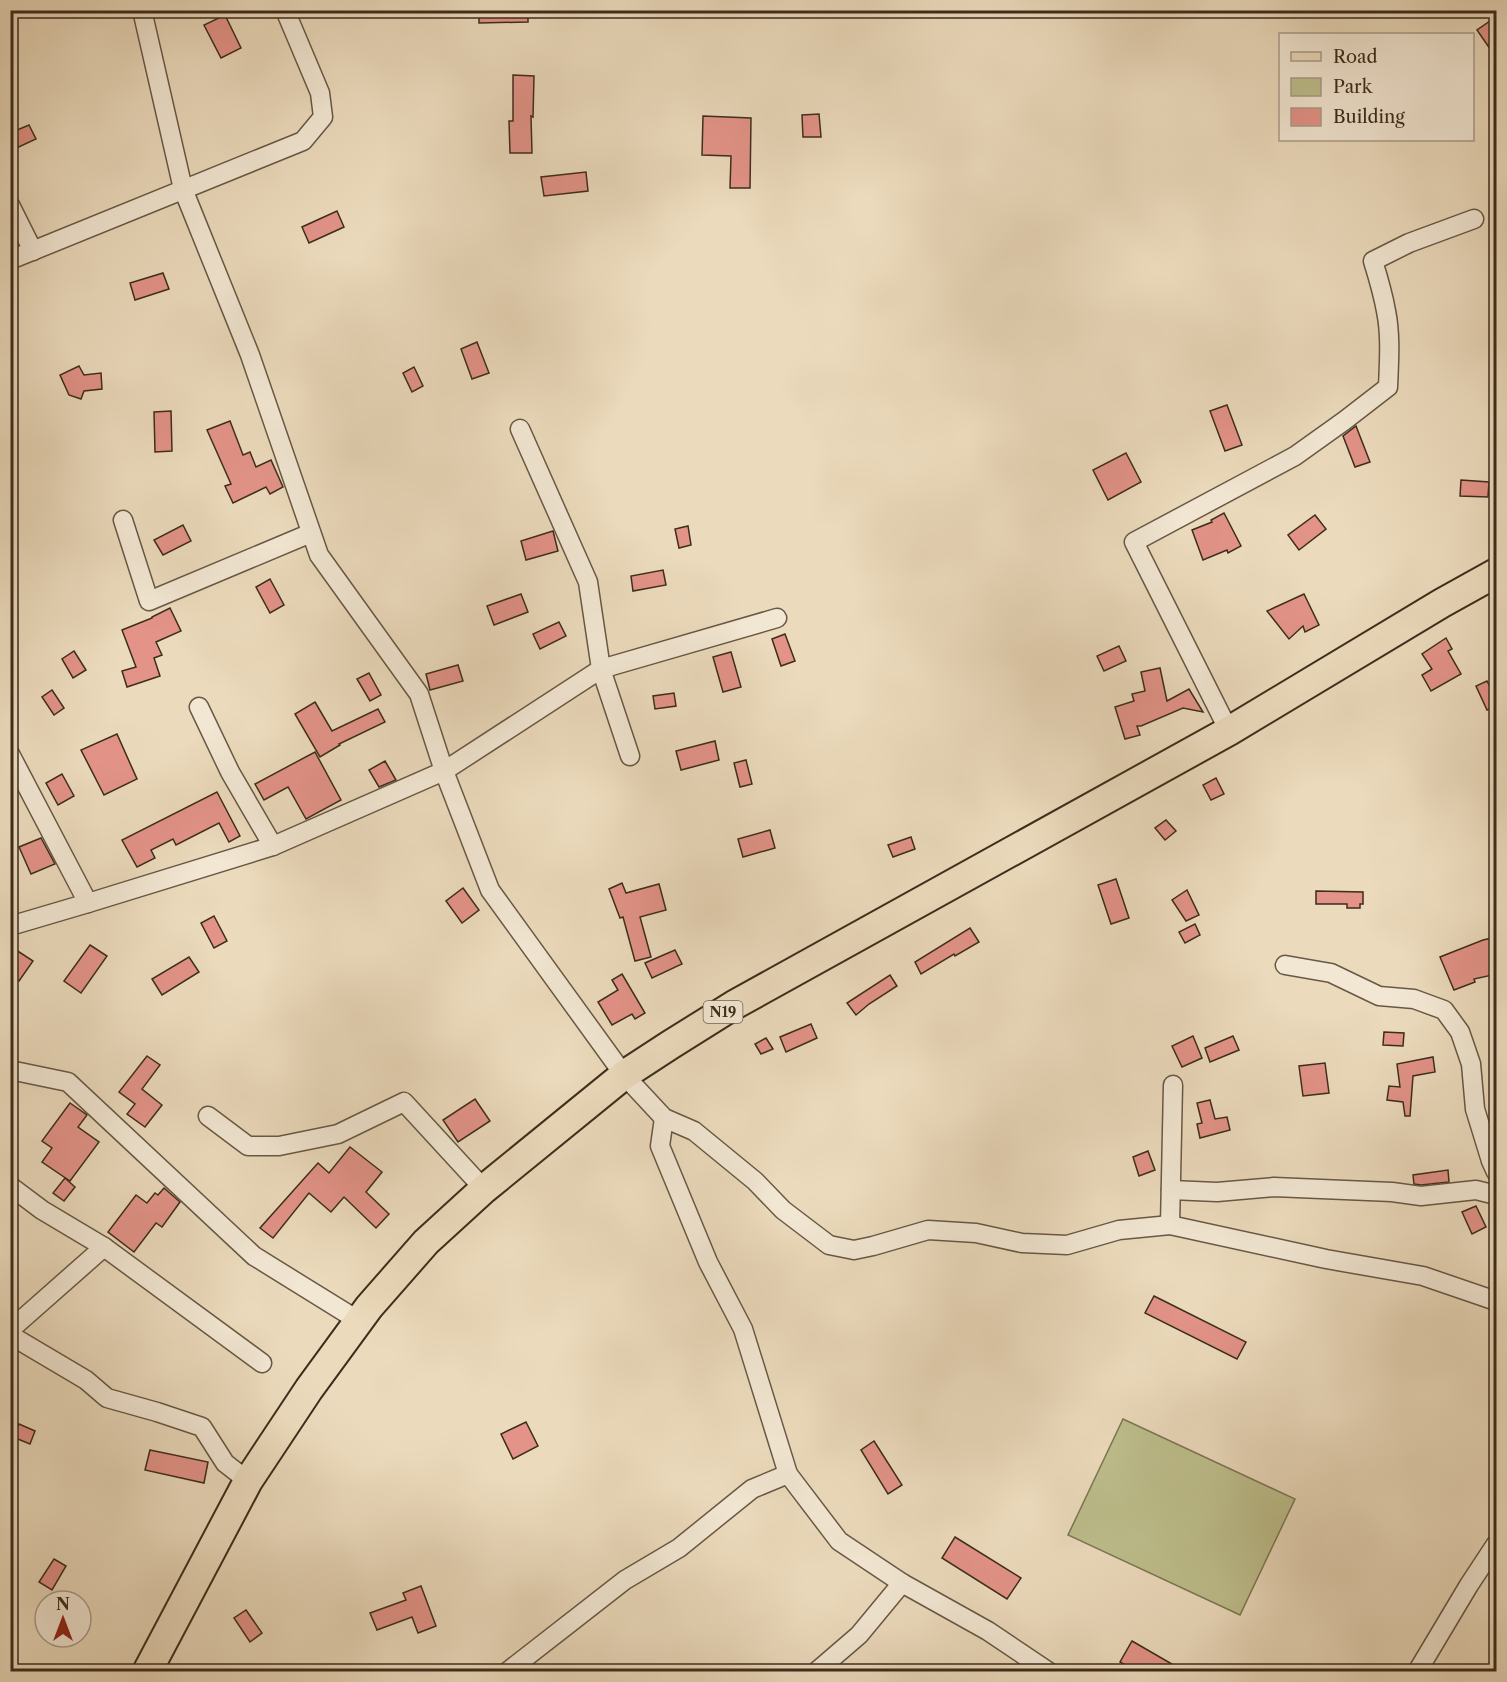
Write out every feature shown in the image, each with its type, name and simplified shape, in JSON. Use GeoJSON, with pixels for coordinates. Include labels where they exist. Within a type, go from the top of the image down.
{"type":"FeatureCollection","features":[{"type":"Feature","properties":{"kind":"main road","name":"N19"},"geometry":{"type":"LineString","coordinates":[[147,1671],[248,1481],[309,1389],[359,1321],[426,1242],[484,1190],[624,1075],[734,1005],[1229,731],[1432,609],[1497,573]]}},
{"type":"Feature","properties":{"kind":"street"},"geometry":{"type":"LineString","coordinates":[[142,10],[183,189],[250,355],[319,555],[419,694],[444,771],[490,890],[624,1075],[664,1118],[693,1131],[755,1181],[783,1210],[829,1245],[854,1250],[928,1230],[976,1233],[1022,1243],[1067,1245],[1119,1230],[1170,1225],[1326,1259],[1423,1276],[1497,1301]]}},
{"type":"Feature","properties":{"kind":"street"},"geometry":{"type":"LineString","coordinates":[[10,260],[303,141],[323,117],[320,93],[285,10]]}},
{"type":"Feature","properties":{"kind":"street"},"geometry":{"type":"LineString","coordinates":[[10,205],[33,251]]}},
{"type":"Feature","properties":{"kind":"street"},"geometry":{"type":"LineString","coordinates":[[1229,731],[1134,542],[1295,456],[1388,387],[1387,313],[1373,261],[1409,243],[1474,219]]}},
{"type":"Feature","properties":{"kind":"street"},"geometry":{"type":"LineString","coordinates":[[520,429],[588,582],[601,669],[630,756]]}},
{"type":"Feature","properties":{"kind":"street"},"geometry":{"type":"LineString","coordinates":[[123,520],[149,601],[311,534]]}},
{"type":"Feature","properties":{"kind":"street"},"geometry":{"type":"LineString","coordinates":[[10,926],[273,846],[444,771],[601,669],[777,618]]}},
{"type":"Feature","properties":{"kind":"street"},"geometry":{"type":"LineString","coordinates":[[199,707],[230,772],[273,846]]}},
{"type":"Feature","properties":{"kind":"street"},"geometry":{"type":"LineString","coordinates":[[10,754],[88,903]]}},
{"type":"Feature","properties":{"kind":"street"},"geometry":{"type":"LineString","coordinates":[[1285,965],[1331,973],[1379,996],[1414,999],[1444,1010],[1460,1032],[1471,1064],[1475,1109],[1491,1161],[1497,1172]]}},
{"type":"Feature","properties":{"kind":"street"},"geometry":{"type":"LineString","coordinates":[[10,1070],[68,1083],[254,1256],[359,1321]]}},
{"type":"Feature","properties":{"kind":"street"},"geometry":{"type":"LineString","coordinates":[[1170,1225],[1173,1085]]}},
{"type":"Feature","properties":{"kind":"street"},"geometry":{"type":"LineString","coordinates":[[207,1116],[248,1146],[279,1146],[338,1134],[404,1102],[484,1190]]}},
{"type":"Feature","properties":{"kind":"street"},"geometry":{"type":"LineString","coordinates":[[664,1118],[660,1146],[708,1262],[743,1329],[788,1474],[839,1541],[903,1582],[988,1631],[1049,1671]]}},
{"type":"Feature","properties":{"kind":"street"},"geometry":{"type":"LineString","coordinates":[[10,1186],[42,1210],[104,1247],[262,1363]]}},
{"type":"Feature","properties":{"kind":"street"},"geometry":{"type":"LineString","coordinates":[[1171,1190],[1217,1192],[1274,1187],[1392,1192],[1421,1196],[1476,1190],[1497,1195]]}},
{"type":"Feature","properties":{"kind":"street"},"geometry":{"type":"LineString","coordinates":[[104,1247],[10,1332],[86,1380],[107,1398],[202,1427],[225,1463],[248,1481]]}},
{"type":"Feature","properties":{"kind":"street"},"geometry":{"type":"LineString","coordinates":[[507,1671],[626,1580],[679,1548],[752,1489],[788,1474]]}},
{"type":"Feature","properties":{"kind":"street"},"geometry":{"type":"LineString","coordinates":[[1417,1671],[1469,1585],[1497,1544]]}},
{"type":"Feature","properties":{"kind":"street"},"geometry":{"type":"LineString","coordinates":[[816,1671],[859,1635],[903,1582]]}},
{"type":"Feature","properties":{"kind":"green space"},"geometry":{"type":"Polygon","coordinates":[[[1123,1419],[1295,1499],[1240,1615],[1068,1535],[1123,1419]]]}},
{"type":"Feature","properties":{"kind":"building"},"geometry":{"type":"Polygon","coordinates":[[[479,10],[528,10],[528,22],[479,23],[479,10]]]}},
{"type":"Feature","properties":{"kind":"building"},"geometry":{"type":"Polygon","coordinates":[[[225,15],[241,48],[221,58],[204,25],[225,15]]]}},
{"type":"Feature","properties":{"kind":"building"},"geometry":{"type":"Polygon","coordinates":[[[1490,21],[1497,31],[1497,59],[1477,30],[1490,21]]]}},
{"type":"Feature","properties":{"kind":"building"},"geometry":{"type":"Polygon","coordinates":[[[513,75],[534,76],[533,117],[531,116],[532,153],[510,153],[509,121],[513,121],[513,75]]]}},
{"type":"Feature","properties":{"kind":"building"},"geometry":{"type":"Polygon","coordinates":[[[819,114],[821,137],[803,137],[802,115],[819,114]]]}},
{"type":"Feature","properties":{"kind":"building"},"geometry":{"type":"Polygon","coordinates":[[[703,116],[751,118],[750,188],[730,188],[731,156],[702,155],[703,116]]]}},
{"type":"Feature","properties":{"kind":"building"},"geometry":{"type":"Polygon","coordinates":[[[29,125],[36,139],[10,151],[10,133],[29,125]]]}},
{"type":"Feature","properties":{"kind":"building"},"geometry":{"type":"Polygon","coordinates":[[[586,172],[588,191],[544,196],[541,177],[586,172]]]}},
{"type":"Feature","properties":{"kind":"building"},"geometry":{"type":"Polygon","coordinates":[[[337,211],[344,227],[309,243],[302,227],[337,211]]]}},
{"type":"Feature","properties":{"kind":"building"},"geometry":{"type":"Polygon","coordinates":[[[163,273],[169,289],[135,300],[130,283],[163,273]]]}},
{"type":"Feature","properties":{"kind":"building"},"geometry":{"type":"Polygon","coordinates":[[[477,342],[489,373],[472,379],[461,349],[477,342]]]}},
{"type":"Feature","properties":{"kind":"building"},"geometry":{"type":"Polygon","coordinates":[[[79,366],[84,375],[101,373],[102,389],[84,391],[81,399],[69,395],[60,375],[79,366]]]}},
{"type":"Feature","properties":{"kind":"building"},"geometry":{"type":"Polygon","coordinates":[[[414,367],[423,386],[412,392],[403,373],[414,367]]]}},
{"type":"Feature","properties":{"kind":"building"},"geometry":{"type":"Polygon","coordinates":[[[1227,405],[1242,445],[1225,451],[1210,411],[1227,405]]]}},
{"type":"Feature","properties":{"kind":"building"},"geometry":{"type":"Polygon","coordinates":[[[171,411],[172,451],[155,452],[154,412],[171,411]]]}},
{"type":"Feature","properties":{"kind":"building"},"geometry":{"type":"Polygon","coordinates":[[[230,421],[243,455],[250,452],[256,467],[271,460],[283,487],[270,494],[266,487],[233,503],[225,486],[231,484],[207,430],[230,421]]]}},
{"type":"Feature","properties":{"kind":"building"},"geometry":{"type":"Polygon","coordinates":[[[1356,426],[1370,462],[1355,467],[1343,436],[1356,426]]]}},
{"type":"Feature","properties":{"kind":"building"},"geometry":{"type":"Polygon","coordinates":[[[1126,453],[1141,482],[1108,500],[1093,470],[1126,453]]]}},
{"type":"Feature","properties":{"kind":"building"},"geometry":{"type":"Polygon","coordinates":[[[1461,480],[1489,482],[1488,497],[1460,496],[1461,480]]]}},
{"type":"Feature","properties":{"kind":"building"},"geometry":{"type":"Polygon","coordinates":[[[1224,513],[1241,546],[1228,553],[1227,550],[1203,560],[1192,530],[1212,522],[1211,520],[1224,513]]]}},
{"type":"Feature","properties":{"kind":"building"},"geometry":{"type":"Polygon","coordinates":[[[1315,515],[1326,529],[1299,550],[1288,535],[1315,515]]]}},
{"type":"Feature","properties":{"kind":"building"},"geometry":{"type":"Polygon","coordinates":[[[183,525],[191,541],[163,555],[154,540],[183,525]]]}},
{"type":"Feature","properties":{"kind":"building"},"geometry":{"type":"Polygon","coordinates":[[[688,526],[691,545],[679,548],[675,529],[688,526]]]}},
{"type":"Feature","properties":{"kind":"building"},"geometry":{"type":"Polygon","coordinates":[[[553,531],[558,551],[526,560],[521,541],[553,531]]]}},
{"type":"Feature","properties":{"kind":"building"},"geometry":{"type":"Polygon","coordinates":[[[663,570],[666,585],[633,591],[631,576],[663,570]]]}},
{"type":"Feature","properties":{"kind":"building"},"geometry":{"type":"Polygon","coordinates":[[[270,579],[284,605],[270,613],[256,587],[270,579]]]}},
{"type":"Feature","properties":{"kind":"building"},"geometry":{"type":"Polygon","coordinates":[[[521,594],[528,612],[494,625],[487,606],[521,594]]]}},
{"type":"Feature","properties":{"kind":"building"},"geometry":{"type":"Polygon","coordinates":[[[1304,594],[1319,625],[1305,632],[1303,626],[1289,639],[1267,611],[1304,594]]]}},
{"type":"Feature","properties":{"kind":"building"},"geometry":{"type":"Polygon","coordinates":[[[170,608],[181,631],[156,642],[162,655],[154,658],[160,676],[127,687],[122,671],[136,667],[122,630],[170,608]]]}},
{"type":"Feature","properties":{"kind":"building"},"geometry":{"type":"Polygon","coordinates":[[[559,622],[566,636],[540,649],[533,634],[559,622]]]}},
{"type":"Feature","properties":{"kind":"building"},"geometry":{"type":"Polygon","coordinates":[[[785,634],[795,661],[781,666],[772,639],[785,634]]]}},
{"type":"Feature","properties":{"kind":"building"},"geometry":{"type":"Polygon","coordinates":[[[1446,638],[1452,649],[1448,651],[1461,674],[1431,691],[1422,675],[1432,669],[1422,654],[1446,638]]]}},
{"type":"Feature","properties":{"kind":"building"},"geometry":{"type":"Polygon","coordinates":[[[1119,646],[1126,661],[1104,671],[1097,656],[1119,646]]]}},
{"type":"Feature","properties":{"kind":"building"},"geometry":{"type":"Polygon","coordinates":[[[74,651],[86,670],[73,678],[62,659],[74,651]]]}},
{"type":"Feature","properties":{"kind":"building"},"geometry":{"type":"Polygon","coordinates":[[[731,652],[741,687],[723,692],[713,657],[731,652]]]}},
{"type":"Feature","properties":{"kind":"building"},"geometry":{"type":"Polygon","coordinates":[[[458,665],[463,681],[430,690],[426,674],[458,665]]]}},
{"type":"Feature","properties":{"kind":"building"},"geometry":{"type":"Polygon","coordinates":[[[1160,668],[1167,701],[1189,689],[1203,712],[1183,708],[1137,726],[1140,735],[1125,739],[1115,707],[1134,701],[1132,694],[1145,691],[1141,672],[1160,668]]]}},
{"type":"Feature","properties":{"kind":"building"},"geometry":{"type":"Polygon","coordinates":[[[369,673],[381,695],[370,701],[357,679],[369,673]]]}},
{"type":"Feature","properties":{"kind":"building"},"geometry":{"type":"Polygon","coordinates":[[[1487,681],[1497,700],[1497,706],[1487,710],[1476,686],[1487,681]]]}},
{"type":"Feature","properties":{"kind":"building"},"geometry":{"type":"Polygon","coordinates":[[[52,690],[64,708],[54,715],[42,697],[52,690]]]}},
{"type":"Feature","properties":{"kind":"building"},"geometry":{"type":"Polygon","coordinates":[[[674,693],[676,706],[655,709],[653,696],[674,693]]]}},
{"type":"Feature","properties":{"kind":"building"},"geometry":{"type":"Polygon","coordinates":[[[315,702],[332,731],[378,709],[385,722],[339,744],[320,757],[295,714],[315,702]]]}},
{"type":"Feature","properties":{"kind":"building"},"geometry":{"type":"Polygon","coordinates":[[[117,734],[137,779],[104,795],[81,750],[117,734]]]}},
{"type":"Feature","properties":{"kind":"building"},"geometry":{"type":"Polygon","coordinates":[[[715,741],[719,760],[681,770],[676,751],[715,741]]]}},
{"type":"Feature","properties":{"kind":"building"},"geometry":{"type":"Polygon","coordinates":[[[315,752],[341,800],[306,819],[288,787],[264,800],[255,784],[315,752]]]}},
{"type":"Feature","properties":{"kind":"building"},"geometry":{"type":"Polygon","coordinates":[[[746,760],[752,784],[740,787],[734,763],[746,760]]]}},
{"type":"Feature","properties":{"kind":"building"},"geometry":{"type":"Polygon","coordinates":[[[385,761],[396,780],[379,787],[369,770],[385,761]]]}},
{"type":"Feature","properties":{"kind":"building"},"geometry":{"type":"Polygon","coordinates":[[[62,774],[74,796],[58,805],[46,783],[62,774]]]}},
{"type":"Feature","properties":{"kind":"building"},"geometry":{"type":"Polygon","coordinates":[[[1216,778],[1224,794],[1211,800],[1203,785],[1216,778]]]}},
{"type":"Feature","properties":{"kind":"building"},"geometry":{"type":"Polygon","coordinates":[[[217,792],[240,836],[229,842],[219,823],[176,845],[173,839],[151,850],[155,858],[137,867],[122,840],[217,792]]]}},
{"type":"Feature","properties":{"kind":"building"},"geometry":{"type":"Polygon","coordinates":[[[1166,820],[1176,831],[1165,840],[1155,828],[1166,820]]]}},
{"type":"Feature","properties":{"kind":"building"},"geometry":{"type":"Polygon","coordinates":[[[770,830],[775,848],[743,857],[738,839],[770,830]]]}},
{"type":"Feature","properties":{"kind":"building"},"geometry":{"type":"Polygon","coordinates":[[[911,837],[915,849],[893,857],[888,845],[911,837]]]}},
{"type":"Feature","properties":{"kind":"building"},"geometry":{"type":"Polygon","coordinates":[[[41,838],[55,864],[31,874],[19,847],[41,838]]]}},
{"type":"Feature","properties":{"kind":"building"},"geometry":{"type":"Polygon","coordinates":[[[1116,879],[1129,918],[1111,924],[1098,885],[1116,879]]]}},
{"type":"Feature","properties":{"kind":"building"},"geometry":{"type":"Polygon","coordinates":[[[622,883],[626,893],[659,884],[666,910],[640,917],[651,957],[635,961],[623,917],[620,918],[609,889],[622,883]]]}},
{"type":"Feature","properties":{"kind":"building"},"geometry":{"type":"Polygon","coordinates":[[[463,888],[479,910],[462,923],[446,901],[463,888]]]}},
{"type":"Feature","properties":{"kind":"building"},"geometry":{"type":"Polygon","coordinates":[[[1187,890],[1199,915],[1186,921],[1172,900],[1187,890]]]}},
{"type":"Feature","properties":{"kind":"building"},"geometry":{"type":"Polygon","coordinates":[[[1316,891],[1363,892],[1363,904],[1360,904],[1360,908],[1347,908],[1347,904],[1316,904],[1316,891]]]}},
{"type":"Feature","properties":{"kind":"building"},"geometry":{"type":"Polygon","coordinates":[[[214,916],[227,941],[214,948],[201,923],[214,916]]]}},
{"type":"Feature","properties":{"kind":"building"},"geometry":{"type":"Polygon","coordinates":[[[1195,924],[1200,935],[1185,943],[1179,932],[1195,924]]]}},
{"type":"Feature","properties":{"kind":"building"},"geometry":{"type":"Polygon","coordinates":[[[970,928],[979,942],[921,974],[915,962],[970,928]]]}},
{"type":"Feature","properties":{"kind":"building"},"geometry":{"type":"Polygon","coordinates":[[[1492,938],[1497,960],[1497,974],[1474,979],[1475,982],[1454,990],[1440,957],[1492,938]]]}},
{"type":"Feature","properties":{"kind":"building"},"geometry":{"type":"Polygon","coordinates":[[[90,945],[107,956],[81,993],[64,981],[90,945]]]}},
{"type":"Feature","properties":{"kind":"building"},"geometry":{"type":"Polygon","coordinates":[[[10,946],[33,961],[19,981],[10,976],[10,946]]]}},
{"type":"Feature","properties":{"kind":"building"},"geometry":{"type":"Polygon","coordinates":[[[675,950],[682,964],[652,978],[645,963],[675,950]]]}},
{"type":"Feature","properties":{"kind":"building"},"geometry":{"type":"Polygon","coordinates":[[[189,957],[199,972],[162,995],[152,979],[189,957]]]}},
{"type":"Feature","properties":{"kind":"building"},"geometry":{"type":"Polygon","coordinates":[[[622,974],[645,1013],[635,1019],[632,1014],[612,1025],[598,1002],[618,990],[612,980],[622,974]]]}},
{"type":"Feature","properties":{"kind":"building"},"geometry":{"type":"Polygon","coordinates":[[[890,975],[897,986],[856,1015],[847,1003],[890,975]]]}},
{"type":"Feature","properties":{"kind":"building"},"geometry":{"type":"Polygon","coordinates":[[[811,1024],[817,1038],[786,1052],[780,1037],[811,1024]]]}},
{"type":"Feature","properties":{"kind":"building"},"geometry":{"type":"Polygon","coordinates":[[[1384,1032],[1404,1033],[1403,1046],[1383,1045],[1384,1032]]]}},
{"type":"Feature","properties":{"kind":"building"},"geometry":{"type":"Polygon","coordinates":[[[1193,1036],[1202,1058],[1182,1067],[1172,1046],[1193,1036]]]}},
{"type":"Feature","properties":{"kind":"building"},"geometry":{"type":"Polygon","coordinates":[[[1233,1036],[1239,1050],[1210,1062],[1205,1048],[1233,1036]]]}},
{"type":"Feature","properties":{"kind":"building"},"geometry":{"type":"Polygon","coordinates":[[[766,1038],[773,1049],[761,1054],[755,1044],[766,1038]]]}},
{"type":"Feature","properties":{"kind":"building"},"geometry":{"type":"Polygon","coordinates":[[[147,1056],[160,1065],[142,1089],[162,1105],[145,1127],[127,1114],[135,1104],[119,1092],[147,1056]]]}},
{"type":"Feature","properties":{"kind":"building"},"geometry":{"type":"Polygon","coordinates":[[[1433,1057],[1435,1072],[1413,1076],[1410,1116],[1405,1116],[1403,1102],[1387,1100],[1389,1086],[1400,1087],[1397,1064],[1433,1057]]]}},
{"type":"Feature","properties":{"kind":"building"},"geometry":{"type":"Polygon","coordinates":[[[1325,1063],[1329,1093],[1303,1096],[1299,1066],[1325,1063]]]}},
{"type":"Feature","properties":{"kind":"building"},"geometry":{"type":"Polygon","coordinates":[[[475,1099],[490,1121],[458,1142],[443,1120],[475,1099]]]}},
{"type":"Feature","properties":{"kind":"building"},"geometry":{"type":"Polygon","coordinates":[[[1210,1100],[1215,1119],[1227,1117],[1230,1130],[1200,1138],[1197,1124],[1202,1123],[1197,1103],[1210,1100]]]}},
{"type":"Feature","properties":{"kind":"building"},"geometry":{"type":"Polygon","coordinates":[[[70,1103],[87,1115],[78,1127],[99,1142],[70,1181],[42,1162],[52,1148],[42,1141],[70,1103]]]}},
{"type":"Feature","properties":{"kind":"building"},"geometry":{"type":"Polygon","coordinates":[[[350,1147],[382,1172],[366,1192],[389,1214],[376,1228],[344,1197],[331,1212],[309,1193],[273,1238],[260,1228],[318,1163],[329,1173],[350,1147]]]}},
{"type":"Feature","properties":{"kind":"building"},"geometry":{"type":"Polygon","coordinates":[[[1148,1151],[1155,1170],[1139,1176],[1133,1157],[1148,1151]]]}},
{"type":"Feature","properties":{"kind":"building"},"geometry":{"type":"Polygon","coordinates":[[[1448,1170],[1449,1182],[1414,1184],[1413,1175],[1448,1170]]]}},
{"type":"Feature","properties":{"kind":"building"},"geometry":{"type":"Polygon","coordinates":[[[65,1178],[75,1187],[64,1201],[53,1193],[65,1178]]]}},
{"type":"Feature","properties":{"kind":"building"},"geometry":{"type":"Polygon","coordinates":[[[164,1188],[180,1202],[162,1227],[156,1223],[134,1252],[108,1232],[136,1195],[147,1203],[155,1193],[158,1195],[164,1188]]]}},
{"type":"Feature","properties":{"kind":"building"},"geometry":{"type":"Polygon","coordinates":[[[1476,1206],[1486,1227],[1472,1234],[1462,1212],[1476,1206]]]}},
{"type":"Feature","properties":{"kind":"building"},"geometry":{"type":"Polygon","coordinates":[[[1154,1296],[1246,1342],[1237,1359],[1145,1313],[1154,1296]]]}},
{"type":"Feature","properties":{"kind":"building"},"geometry":{"type":"Polygon","coordinates":[[[526,1422],[538,1446],[513,1459],[501,1434],[526,1422]]]}},
{"type":"Feature","properties":{"kind":"building"},"geometry":{"type":"Polygon","coordinates":[[[19,1424],[35,1431],[30,1444],[13,1437],[19,1424]]]}},
{"type":"Feature","properties":{"kind":"building"},"geometry":{"type":"Polygon","coordinates":[[[874,1441],[902,1485],[888,1494],[861,1450],[874,1441]]]}},
{"type":"Feature","properties":{"kind":"building"},"geometry":{"type":"Polygon","coordinates":[[[150,1450],[208,1462],[204,1483],[145,1470],[150,1450]]]}},
{"type":"Feature","properties":{"kind":"building"},"geometry":{"type":"Polygon","coordinates":[[[955,1537],[1021,1578],[1007,1599],[942,1558],[955,1537]]]}},
{"type":"Feature","properties":{"kind":"building"},"geometry":{"type":"Polygon","coordinates":[[[54,1559],[66,1566],[53,1589],[39,1582],[54,1559]]]}},
{"type":"Feature","properties":{"kind":"building"},"geometry":{"type":"Polygon","coordinates":[[[421,1586],[436,1626],[418,1633],[412,1617],[377,1630],[370,1613],[406,1600],[403,1593],[421,1586]]]}},
{"type":"Feature","properties":{"kind":"building"},"geometry":{"type":"Polygon","coordinates":[[[246,1610],[262,1633],[250,1642],[234,1618],[246,1610]]]}},
{"type":"Feature","properties":{"kind":"building"},"geometry":{"type":"Polygon","coordinates":[[[1132,1641],[1184,1671],[1136,1671],[1120,1662],[1132,1641]]]}}]}
